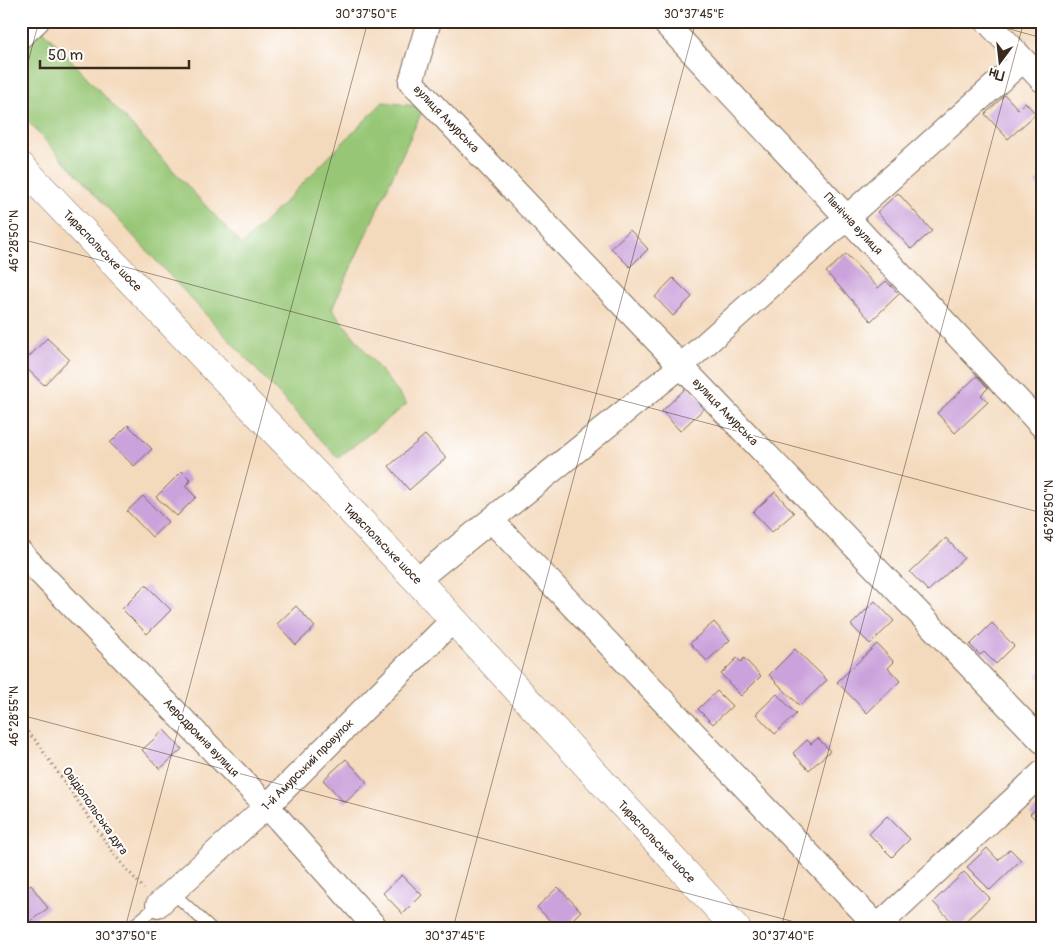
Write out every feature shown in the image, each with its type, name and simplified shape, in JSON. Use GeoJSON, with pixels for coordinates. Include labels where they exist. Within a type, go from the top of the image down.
{"type":"FeatureCollection","features":[{"type":"Feature","properties":{"kind":"main road","name":"Тираспольське шосе"},"geometry":{"type":"LineString","coordinates":[[21,166],[417,580],[736,928]]}},
{"type":"Feature","properties":{"kind":"street"},"geometry":{"type":"LineString","coordinates":[[21,36],[37,21]]}},
{"type":"Feature","properties":{"kind":"street","name":"вулиця Амурська"},"geometry":{"type":"LineString","coordinates":[[429,21],[411,82],[1042,741]]}},
{"type":"Feature","properties":{"kind":"street","name":"Північна вулиця"},"geometry":{"type":"LineString","coordinates":[[663,21],[1042,426]]}},
{"type":"Feature","properties":{"kind":"street"},"geometry":{"type":"LineString","coordinates":[[987,21],[1042,80]]}},
{"type":"Feature","properties":{"kind":"street"},"geometry":{"type":"LineString","coordinates":[[417,580],[681,366],[1023,60]]}},
{"type":"Feature","properties":{"kind":"street"},"geometry":{"type":"LineString","coordinates":[[492,521],[878,927],[1042,773]]}},
{"type":"Feature","properties":{"kind":"street","name":"Аеродромна вулиця"},"geometry":{"type":"LineString","coordinates":[[21,553],[267,806],[376,928]]}},
{"type":"Feature","properties":{"kind":"street","name":"1-й Амурський провулок"},"geometry":{"type":"LineString","coordinates":[[165,898],[267,806],[453,620]]}},
{"type":"Feature","properties":{"kind":"lane"},"geometry":{"type":"LineString","coordinates":[[130,928],[165,898],[211,928]]}},
{"type":"Feature","properties":{"kind":"path","name":"Овідіопольська дуга"},"geometry":{"type":"LineString","coordinates":[[21,725],[36,741],[117,858],[165,898]]}},
{"type":"Feature","properties":{"kind":"green space"},"geometry":{"type":"Polygon","coordinates":[[[21,21],[35,21],[242,245],[383,102],[424,107],[332,309],[407,404],[338,458],[21,114],[21,21]]]}},
{"type":"Feature","properties":{"kind":"building"},"geometry":{"type":"Polygon","coordinates":[[[1005,95],[1018,109],[1025,102],[1036,114],[1008,139],[985,114],[1005,95]]]}},
{"type":"Feature","properties":{"kind":"building"},"geometry":{"type":"Polygon","coordinates":[[[1042,177],[1042,190],[1035,183],[1042,177]]]}},
{"type":"Feature","properties":{"kind":"building"},"geometry":{"type":"Polygon","coordinates":[[[898,193],[932,231],[911,249],[877,212],[898,193]]]}},
{"type":"Feature","properties":{"kind":"building"},"geometry":{"type":"Polygon","coordinates":[[[630,230],[648,249],[630,267],[611,248],[630,230]]]}},
{"type":"Feature","properties":{"kind":"building"},"geometry":{"type":"Polygon","coordinates":[[[846,254],[878,288],[886,281],[899,294],[871,321],[826,272],[846,254]]]}},
{"type":"Feature","properties":{"kind":"building"},"geometry":{"type":"Polygon","coordinates":[[[673,278],[692,297],[673,316],[655,297],[673,278]]]}},
{"type":"Feature","properties":{"kind":"building"},"geometry":{"type":"Polygon","coordinates":[[[47,338],[69,359],[44,385],[22,364],[47,338]]]}},
{"type":"Feature","properties":{"kind":"building"},"geometry":{"type":"Polygon","coordinates":[[[977,376],[988,388],[981,395],[988,402],[955,433],[937,413],[977,376]]]}},
{"type":"Feature","properties":{"kind":"building"},"geometry":{"type":"Polygon","coordinates":[[[688,386],[707,406],[680,431],[662,411],[688,386]]]}},
{"type":"Feature","properties":{"kind":"building"},"geometry":{"type":"Polygon","coordinates":[[[128,425],[152,449],[134,466],[110,443],[128,425]]]}},
{"type":"Feature","properties":{"kind":"building"},"geometry":{"type":"Polygon","coordinates":[[[425,435],[446,458],[409,490],[389,466],[425,435]]]}},
{"type":"Feature","properties":{"kind":"building"},"geometry":{"type":"Polygon","coordinates":[[[182,471],[191,480],[185,486],[196,497],[177,516],[156,497],[182,471]]]}},
{"type":"Feature","properties":{"kind":"building"},"geometry":{"type":"Polygon","coordinates":[[[775,492],[794,513],[772,532],[753,512],[775,492]]]}},
{"type":"Feature","properties":{"kind":"building"},"geometry":{"type":"Polygon","coordinates":[[[143,496],[168,522],[152,537],[127,511],[143,496]]]}},
{"type":"Feature","properties":{"kind":"building"},"geometry":{"type":"Polygon","coordinates":[[[946,538],[964,558],[928,591],[910,572],[946,538]]]}},
{"type":"Feature","properties":{"kind":"building"},"geometry":{"type":"Polygon","coordinates":[[[146,585],[171,610],[147,634],[122,609],[146,585]]]}},
{"type":"Feature","properties":{"kind":"building"},"geometry":{"type":"Polygon","coordinates":[[[875,601],[894,621],[870,644],[851,625],[875,601]]]}},
{"type":"Feature","properties":{"kind":"building"},"geometry":{"type":"Polygon","coordinates":[[[296,606],[315,627],[296,645],[277,624],[296,606]]]}},
{"type":"Feature","properties":{"kind":"building"},"geometry":{"type":"Polygon","coordinates":[[[714,622],[730,640],[707,661],[690,643],[714,622]]]}},
{"type":"Feature","properties":{"kind":"building"},"geometry":{"type":"Polygon","coordinates":[[[992,623],[1014,646],[996,664],[984,652],[980,655],[970,645],[992,623]]]}},
{"type":"Feature","properties":{"kind":"building"},"geometry":{"type":"Polygon","coordinates":[[[877,644],[894,662],[888,668],[900,681],[867,713],[837,682],[877,644]]]}},
{"type":"Feature","properties":{"kind":"building"},"geometry":{"type":"Polygon","coordinates":[[[795,649],[827,680],[800,706],[769,675],[795,649]]]}},
{"type":"Feature","properties":{"kind":"building"},"geometry":{"type":"Polygon","coordinates":[[[737,658],[741,662],[744,658],[761,676],[741,696],[721,674],[737,658]]]}},
{"type":"Feature","properties":{"kind":"building"},"geometry":{"type":"Polygon","coordinates":[[[1042,670],[1042,681],[1036,675],[1042,670]]]}},
{"type":"Feature","properties":{"kind":"building"},"geometry":{"type":"Polygon","coordinates":[[[717,691],[732,706],[713,724],[698,709],[717,691]]]}},
{"type":"Feature","properties":{"kind":"building"},"geometry":{"type":"Polygon","coordinates":[[[777,694],[796,714],[775,734],[756,714],[777,694]]]}},
{"type":"Feature","properties":{"kind":"building"},"geometry":{"type":"Polygon","coordinates":[[[164,730],[182,749],[160,769],[142,750],[164,730]]]}},
{"type":"Feature","properties":{"kind":"building"},"geometry":{"type":"Polygon","coordinates":[[[818,738],[830,751],[809,770],[793,753],[807,740],[811,744],[818,738]]]}},
{"type":"Feature","properties":{"kind":"building"},"geometry":{"type":"Polygon","coordinates":[[[346,759],[367,782],[345,803],[323,780],[346,759]]]}},
{"type":"Feature","properties":{"kind":"building"},"geometry":{"type":"Polygon","coordinates":[[[1042,803],[1042,826],[1030,814],[1042,803]]]}},
{"type":"Feature","properties":{"kind":"building"},"geometry":{"type":"Polygon","coordinates":[[[887,816],[910,839],[892,857],[869,834],[887,816]]]}},
{"type":"Feature","properties":{"kind":"building"},"geometry":{"type":"Polygon","coordinates":[[[987,848],[998,860],[1010,849],[1021,860],[990,890],[967,867],[987,848]]]}},
{"type":"Feature","properties":{"kind":"building"},"geometry":{"type":"Polygon","coordinates":[[[964,872],[990,898],[958,928],[933,902],[964,872]]]}},
{"type":"Feature","properties":{"kind":"building"},"geometry":{"type":"Polygon","coordinates":[[[402,875],[422,895],[403,914],[383,893],[402,875]]]}},
{"type":"Feature","properties":{"kind":"building"},"geometry":{"type":"Polygon","coordinates":[[[31,885],[48,908],[21,928],[21,892],[31,885]]]}},
{"type":"Feature","properties":{"kind":"building"},"geometry":{"type":"Polygon","coordinates":[[[558,887],[581,911],[564,928],[557,928],[537,907],[558,887]]]}}]}
